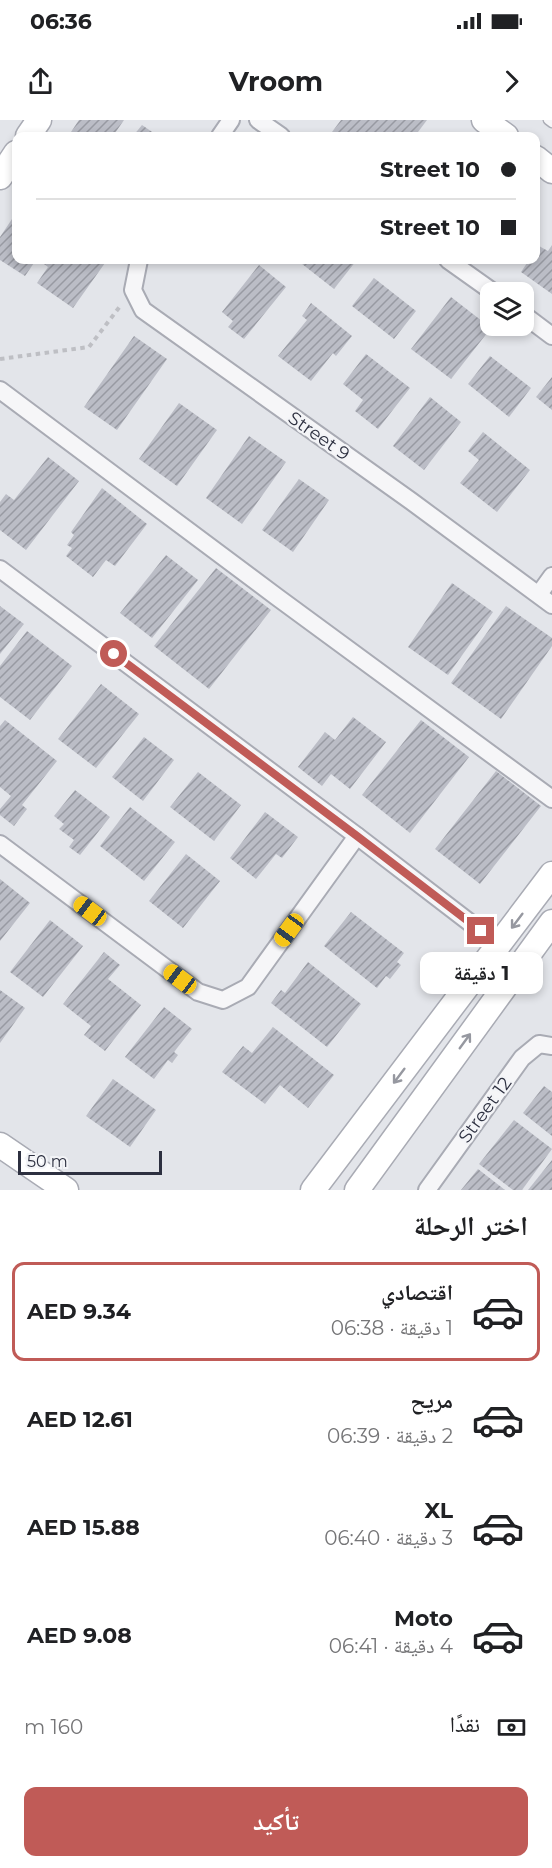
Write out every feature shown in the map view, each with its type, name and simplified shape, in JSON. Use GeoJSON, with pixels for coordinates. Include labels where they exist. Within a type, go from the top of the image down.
{"type":"FeatureCollection","features":[{"type":"Feature","properties":{"kind":"street"},"geometry":{"type":"LineString","coordinates":[[258,120],[275,132]]}},
{"type":"Feature","properties":{"kind":"street"},"geometry":{"type":"LineString","coordinates":[[484,120],[500,132]]}},
{"type":"Feature","properties":{"kind":"street"},"geometry":{"type":"LineString","coordinates":[[0,177],[12,159]]}},
{"type":"Feature","properties":{"kind":"street"},"geometry":{"type":"LineString","coordinates":[[540,161],[552,171]]}},
{"type":"Feature","properties":{"kind":"street"},"geometry":{"type":"LineString","coordinates":[[133,290],[138,264]]}},
{"type":"Feature","properties":{"kind":"street"},"geometry":{"type":"LineString","coordinates":[[454,264],[480,283]]}},
{"type":"Feature","properties":{"kind":"street","name":"Street 9"},"geometry":{"type":"LineString","coordinates":[[133,290],[143,310],[545,600],[552,576]]}},
{"type":"Feature","properties":{"kind":"street"},"geometry":{"type":"LineString","coordinates":[[534,322],[552,336]]}},
{"type":"Feature","properties":{"kind":"street"},"geometry":{"type":"LineString","coordinates":[[0,390],[552,799]]}},
{"type":"Feature","properties":{"kind":"street"},"geometry":{"type":"LineString","coordinates":[[0,569],[499,945]]}},
{"type":"Feature","properties":{"kind":"street"},"geometry":{"type":"LineString","coordinates":[[0,844],[198,992],[223,1000],[248,987],[357,836]]}},
{"type":"Feature","properties":{"kind":"street"},"geometry":{"type":"LineString","coordinates":[[313,1190],[552,874]]}},
{"type":"Feature","properties":{"kind":"street"},"geometry":{"type":"LineString","coordinates":[[357,1190],[552,922]]}},
{"type":"Feature","properties":{"kind":"street","name":"Street 12"},"geometry":{"type":"LineString","coordinates":[[427,1190],[522,1058],[539,1044],[552,1046]]}},
{"type":"Feature","properties":{"kind":"street"},"geometry":{"type":"LineString","coordinates":[[0,1145],[66,1190]]}},
{"type":"Feature","properties":{"kind":"path"},"geometry":{"type":"LineString","coordinates":[[0,359],[89,347],[133,290]]}},
{"type":"Feature","properties":{"kind":"building"},"geometry":{"type":"Polygon","coordinates":[[[79,120],[124,120],[116,132],[71,132],[79,120]]]}},
{"type":"Feature","properties":{"kind":"building"},"geometry":{"type":"Polygon","coordinates":[[[341,120],[427,120],[418,132],[332,132],[341,120]]]}},
{"type":"Feature","properties":{"kind":"building"},"geometry":{"type":"Polygon","coordinates":[[[142,125],[152,132],[136,132],[142,125]]]}},
{"type":"Feature","properties":{"kind":"building"},"geometry":{"type":"Polygon","coordinates":[[[12,219],[12,264],[33,264],[25,276],[0,260],[0,237],[12,219]]]}},
{"type":"Feature","properties":{"kind":"building"},"geometry":{"type":"Polygon","coordinates":[[[552,245],[552,294],[521,272],[526,264],[540,264],[540,247],[548,251],[552,245]]]}},
{"type":"Feature","properties":{"kind":"building"},"geometry":{"type":"Polygon","coordinates":[[[44,264],[104,264],[73,308],[37,283],[48,267],[44,264]]]}},
{"type":"Feature","properties":{"kind":"building"},"geometry":{"type":"Polygon","coordinates":[[[302,264],[354,264],[334,289],[302,264]]]}},
{"type":"Feature","properties":{"kind":"building"},"geometry":{"type":"Polygon","coordinates":[[[259,265],[286,287],[244,339],[228,327],[233,321],[222,312],[259,265]]]}},
{"type":"Feature","properties":{"kind":"building"},"geometry":{"type":"Polygon","coordinates":[[[374,278],[416,311],[394,339],[352,306],[374,278]]]}},
{"type":"Feature","properties":{"kind":"building"},"geometry":{"type":"Polygon","coordinates":[[[451,297],[480,319],[480,336],[485,336],[451,379],[411,349],[451,297]]]}},
{"type":"Feature","properties":{"kind":"building"},"geometry":{"type":"Polygon","coordinates":[[[311,303],[352,336],[336,356],[333,353],[311,381],[278,356],[307,320],[302,316],[311,303]]]}},
{"type":"Feature","properties":{"kind":"building"},"geometry":{"type":"Polygon","coordinates":[[[134,336],[167,359],[117,430],[84,407],[134,336]]]}},
{"type":"Feature","properties":{"kind":"building"},"geometry":{"type":"Polygon","coordinates":[[[366,354],[410,388],[378,429],[355,411],[363,400],[343,384],[366,354]]]}},
{"type":"Feature","properties":{"kind":"building"},"geometry":{"type":"Polygon","coordinates":[[[490,356],[531,388],[509,417],[468,384],[490,356]]]}},
{"type":"Feature","properties":{"kind":"building"},"geometry":{"type":"Polygon","coordinates":[[[552,377],[552,410],[536,397],[552,377]]]}},
{"type":"Feature","properties":{"kind":"building"},"geometry":{"type":"Polygon","coordinates":[[[430,397],[461,422],[424,470],[393,446],[430,397]]]}},
{"type":"Feature","properties":{"kind":"building"},"geometry":{"type":"Polygon","coordinates":[[[179,403],[217,430],[177,486],[139,459],[179,403]]]}},
{"type":"Feature","properties":{"kind":"building"},"geometry":{"type":"Polygon","coordinates":[[[483,432],[530,470],[497,512],[460,483],[479,460],[468,451],[483,432]]]}},
{"type":"Feature","properties":{"kind":"building"},"geometry":{"type":"Polygon","coordinates":[[[249,436],[286,462],[242,524],[206,498],[249,436]]]}},
{"type":"Feature","properties":{"kind":"building"},"geometry":{"type":"Polygon","coordinates":[[[48,457],[79,481],[26,550],[0,530],[0,502],[6,494],[14,500],[48,457]]]}},
{"type":"Feature","properties":{"kind":"building"},"geometry":{"type":"Polygon","coordinates":[[[299,479],[329,500],[293,552],[262,530],[299,479]]]}},
{"type":"Feature","properties":{"kind":"building"},"geometry":{"type":"Polygon","coordinates":[[[102,488],[147,524],[115,566],[106,560],[93,577],[66,556],[72,548],[67,545],[74,535],[71,532],[102,488]]]}},
{"type":"Feature","properties":{"kind":"building"},"geometry":{"type":"Polygon","coordinates":[[[166,555],[198,580],[152,638],[120,613],[166,555]]]}},
{"type":"Feature","properties":{"kind":"building"},"geometry":{"type":"Polygon","coordinates":[[[216,568],[271,610],[209,689],[154,646],[216,568]]]}},
{"type":"Feature","properties":{"kind":"building"},"geometry":{"type":"Polygon","coordinates":[[[452,583],[493,612],[448,675],[408,647],[452,583]]]}},
{"type":"Feature","properties":{"kind":"building"},"geometry":{"type":"Polygon","coordinates":[[[0,606],[24,624],[0,654],[0,606]]]}},
{"type":"Feature","properties":{"kind":"building"},"geometry":{"type":"Polygon","coordinates":[[[506,606],[552,638],[552,646],[501,719],[451,683],[506,606]]]}},
{"type":"Feature","properties":{"kind":"building"},"geometry":{"type":"Polygon","coordinates":[[[27,631],[72,666],[30,720],[0,697],[0,666],[27,631]]]}},
{"type":"Feature","properties":{"kind":"building"},"geometry":{"type":"Polygon","coordinates":[[[101,684],[139,714],[96,768],[58,739],[101,684]]]}},
{"type":"Feature","properties":{"kind":"building"},"geometry":{"type":"Polygon","coordinates":[[[353,717],[386,742],[350,789],[331,774],[322,786],[298,767],[325,732],[335,740],[353,717]]]}},
{"type":"Feature","properties":{"kind":"building"},"geometry":{"type":"Polygon","coordinates":[[[5,720],[57,761],[22,805],[27,809],[14,826],[0,815],[0,809],[11,796],[0,787],[0,726],[5,720]]]}},
{"type":"Feature","properties":{"kind":"building"},"geometry":{"type":"Polygon","coordinates":[[[421,720],[469,757],[410,833],[362,795],[421,720]]]}},
{"type":"Feature","properties":{"kind":"building"},"geometry":{"type":"Polygon","coordinates":[[[144,737],[174,760],[143,801],[112,777],[144,737]]]}},
{"type":"Feature","properties":{"kind":"building"},"geometry":{"type":"Polygon","coordinates":[[[496,771],[541,806],[480,884],[435,849],[496,771]]]}},
{"type":"Feature","properties":{"kind":"building"},"geometry":{"type":"Polygon","coordinates":[[[198,772],[241,805],[214,841],[170,807],[198,772]]]}},
{"type":"Feature","properties":{"kind":"building"},"geometry":{"type":"Polygon","coordinates":[[[75,790],[110,817],[80,855],[69,847],[74,840],[59,829],[64,824],[54,816],[75,790]]]}},
{"type":"Feature","properties":{"kind":"building"},"geometry":{"type":"Polygon","coordinates":[[[130,807],[175,842],[144,881],[100,846],[130,807]]]}},
{"type":"Feature","properties":{"kind":"building"},"geometry":{"type":"Polygon","coordinates":[[[265,812],[298,837],[282,858],[276,854],[256,879],[230,858],[265,812]]]}},
{"type":"Feature","properties":{"kind":"building"},"geometry":{"type":"Polygon","coordinates":[[[186,854],[220,881],[183,928],[149,901],[186,854]]]}},
{"type":"Feature","properties":{"kind":"building"},"geometry":{"type":"Polygon","coordinates":[[[0,879],[30,903],[0,941],[0,879]]]}},
{"type":"Feature","properties":{"kind":"building"},"geometry":{"type":"Polygon","coordinates":[[[351,912],[404,953],[397,962],[401,965],[390,979],[386,976],[377,988],[324,946],[351,912]]]}},
{"type":"Feature","properties":{"kind":"building"},"geometry":{"type":"Polygon","coordinates":[[[50,920],[83,946],[43,997],[10,972],[50,920]]]}},
{"type":"Feature","properties":{"kind":"building"},"geometry":{"type":"Polygon","coordinates":[[[104,952],[120,965],[108,979],[141,1005],[105,1051],[84,1035],[91,1026],[63,1004],[104,952]]]}},
{"type":"Feature","properties":{"kind":"building"},"geometry":{"type":"Polygon","coordinates":[[[308,962],[361,1004],[327,1047],[271,1003],[281,990],[285,993],[308,962]]]}},
{"type":"Feature","properties":{"kind":"building"},"geometry":{"type":"Polygon","coordinates":[[[0,990],[25,1008],[0,1043],[0,990]]]}},
{"type":"Feature","properties":{"kind":"building"},"geometry":{"type":"Polygon","coordinates":[[[164,1007],[192,1029],[174,1052],[178,1055],[172,1063],[168,1060],[154,1079],[125,1057],[164,1007]]]}},
{"type":"Feature","properties":{"kind":"building"},"geometry":{"type":"Polygon","coordinates":[[[273,1027],[334,1075],[308,1108],[280,1085],[265,1104],[222,1072],[243,1046],[252,1053],[273,1027]]]}},
{"type":"Feature","properties":{"kind":"building"},"geometry":{"type":"Polygon","coordinates":[[[113,1079],[156,1110],[130,1147],[86,1116],[113,1079]]]}},
{"type":"Feature","properties":{"kind":"building"},"geometry":{"type":"Polygon","coordinates":[[[544,1086],[552,1092],[552,1136],[523,1113],[544,1086]]]}},
{"type":"Feature","properties":{"kind":"building"},"geometry":{"type":"Polygon","coordinates":[[[514,1120],[552,1149],[522,1190],[513,1190],[479,1164],[514,1120]]]}},
{"type":"Feature","properties":{"kind":"building"},"geometry":{"type":"Polygon","coordinates":[[[552,1160],[552,1190],[528,1190],[552,1160]]]}},
{"type":"Feature","properties":{"kind":"building"},"geometry":{"type":"Polygon","coordinates":[[[478,1169],[505,1190],[461,1190],[478,1169]]]}},
{"type":"Feature","properties":{"kind":"route"},"geometry":{"type":"LineString","coordinates":[[114,654],[481,931]]}}]}
